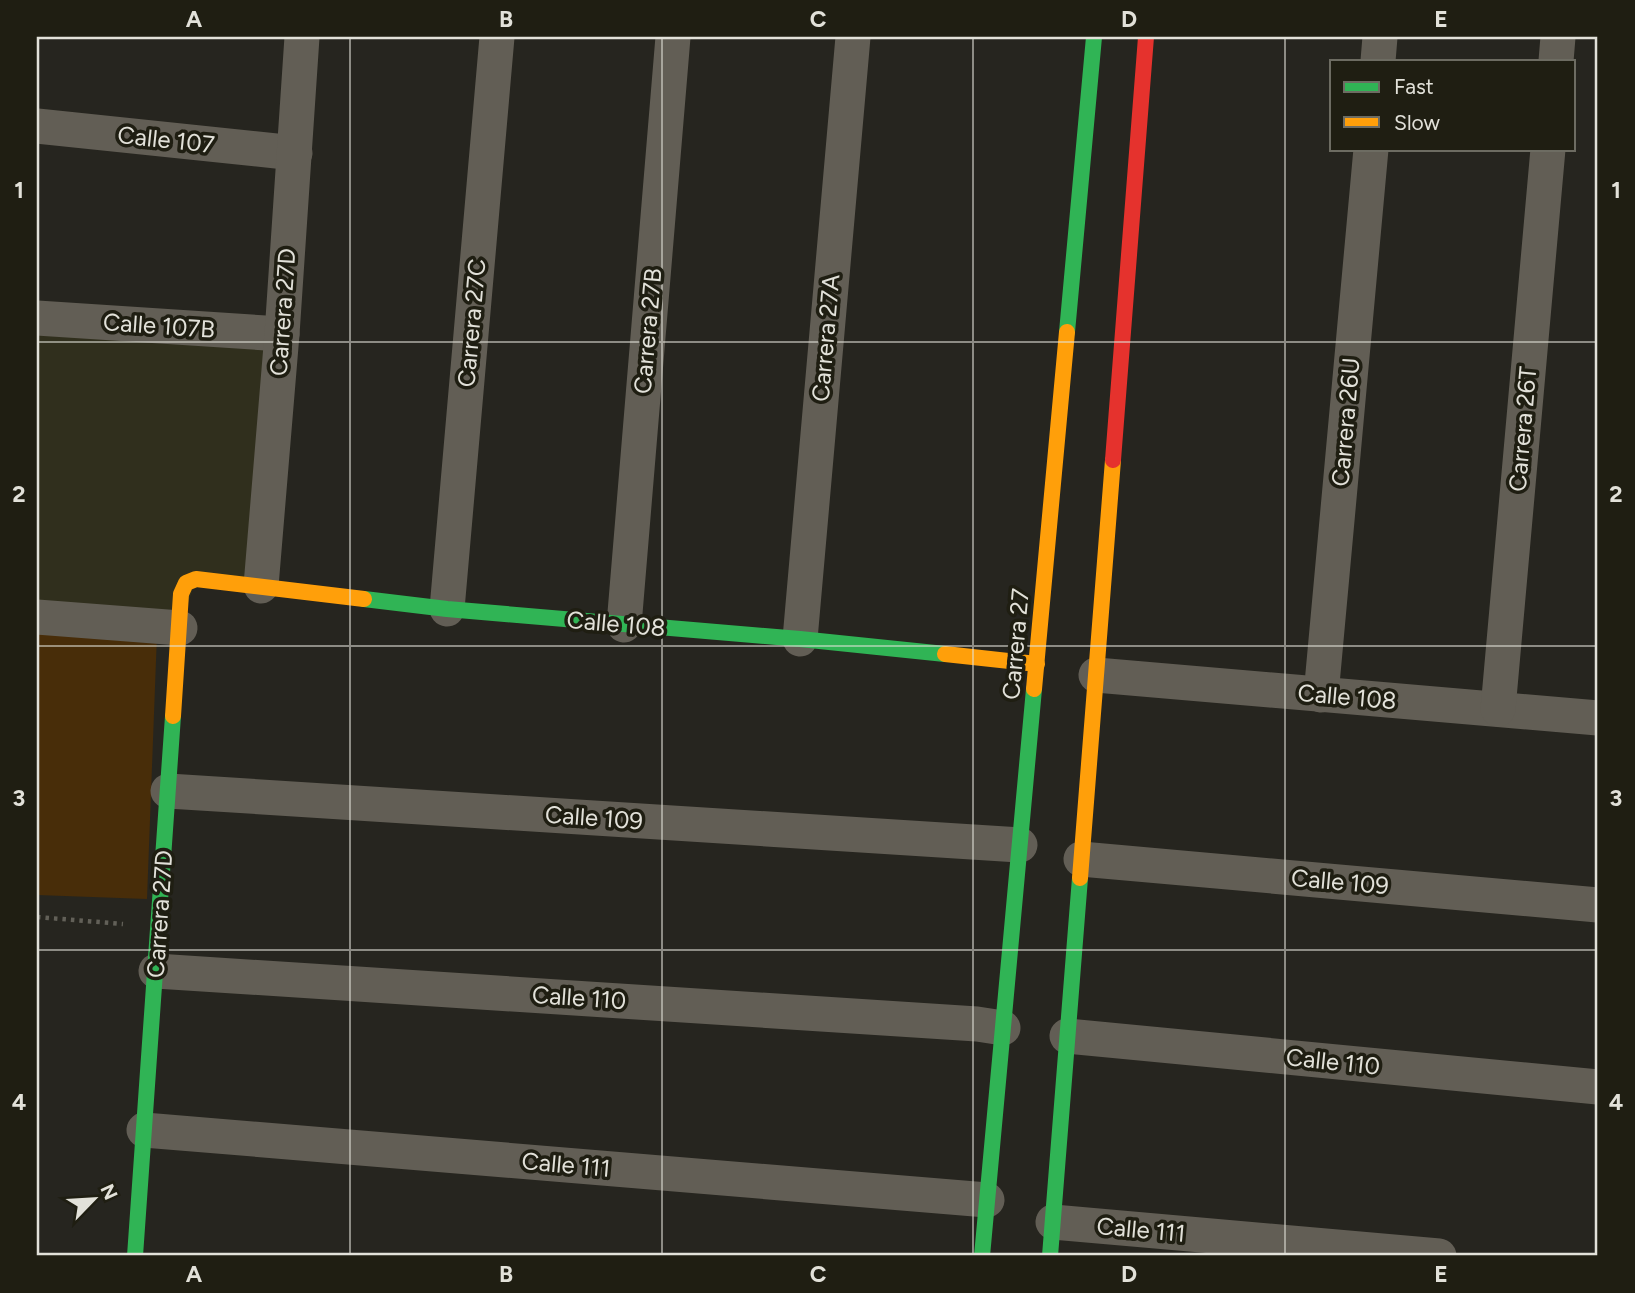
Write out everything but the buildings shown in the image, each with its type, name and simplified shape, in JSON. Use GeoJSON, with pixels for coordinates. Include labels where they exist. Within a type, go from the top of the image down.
{"type":"FeatureCollection","features":[{"type":"Feature","properties":{"kind":"main road","name":"Carrera 27"},"geometry":{"type":"LineString","coordinates":[[982,1256],[1094,37]]}},
{"type":"Feature","properties":{"kind":"main road"},"geometry":{"type":"LineString","coordinates":[[1051,1239],[1146,37]]}},
{"type":"Feature","properties":{"kind":"main road","name":"Calle 108"},"geometry":{"type":"LineString","coordinates":[[196,579],[447,609],[800,639],[1037,664]]}},
{"type":"Feature","properties":{"kind":"main road","name":"Carrera 27D"},"geometry":{"type":"LineString","coordinates":[[135,1256],[181,594],[186,583],[196,579]]}},
{"type":"Feature","properties":{"kind":"street","name":"Carrera 27D"},"geometry":{"type":"LineString","coordinates":[[261,586],[282,334],[302,37]]}},
{"type":"Feature","properties":{"kind":"street","name":"Carrera 27C"},"geometry":{"type":"LineString","coordinates":[[447,609],[497,37]]}},
{"type":"Feature","properties":{"kind":"street","name":"Carrera 27B"},"geometry":{"type":"LineString","coordinates":[[624,625],[673,37]]}},
{"type":"Feature","properties":{"kind":"street","name":"Carrera 27A"},"geometry":{"type":"LineString","coordinates":[[800,639],[853,37]]}},
{"type":"Feature","properties":{"kind":"street"},"geometry":{"type":"LineString","coordinates":[[1378,60],[1380,37]]}},
{"type":"Feature","properties":{"kind":"street"},"geometry":{"type":"LineString","coordinates":[[1556,60],[1558,37]]}},
{"type":"Feature","properties":{"kind":"street","name":"Calle 107"},"geometry":{"type":"LineString","coordinates":[[37,126],[295,153]]}},
{"type":"Feature","properties":{"kind":"street","name":"Carrera 26U"},"geometry":{"type":"LineString","coordinates":[[1321,695],[1371,150]]}},
{"type":"Feature","properties":{"kind":"street","name":"Carrera 26T"},"geometry":{"type":"LineString","coordinates":[[1498,709],[1548,150]]}},
{"type":"Feature","properties":{"kind":"street","name":"Calle 107B"},"geometry":{"type":"LineString","coordinates":[[37,318],[282,334]]}},
{"type":"Feature","properties":{"kind":"street"},"geometry":{"type":"LineString","coordinates":[[37,617],[180,628]]}},
{"type":"Feature","properties":{"kind":"street","name":"Calle 108"},"geometry":{"type":"LineString","coordinates":[[1096,676],[1598,718]]}},
{"type":"Feature","properties":{"kind":"street","name":"Calle 109"},"geometry":{"type":"LineString","coordinates":[[168,792],[1020,845]]}},
{"type":"Feature","properties":{"kind":"street","name":"Calle 109"},"geometry":{"type":"LineString","coordinates":[[1081,859],[1598,905]]}},
{"type":"Feature","properties":{"kind":"street","name":"Calle 110"},"geometry":{"type":"LineString","coordinates":[[156,971],[977,1024],[1003,1028]]}},
{"type":"Feature","properties":{"kind":"street","name":"Calle 110"},"geometry":{"type":"LineString","coordinates":[[1067,1036],[1598,1087]]}},
{"type":"Feature","properties":{"kind":"street","name":"Calle 111"},"geometry":{"type":"LineString","coordinates":[[144,1130],[987,1200]]}},
{"type":"Feature","properties":{"kind":"street","name":"Calle 111"},"geometry":{"type":"LineString","coordinates":[[1051,1239],[1439,1256]]}},
{"type":"Feature","properties":{"kind":"path"},"geometry":{"type":"LineString","coordinates":[[37,917],[159,927]]}},
{"type":"Feature","properties":{"kind":"shaded area"},"geometry":{"type":"Polygon","coordinates":[[[37,318],[282,334],[261,586],[196,579],[180,628],[37,617],[37,318]]]}},
{"type":"Feature","properties":{"kind":"shaded area"},"geometry":{"type":"Polygon","coordinates":[[[37,629],[157,634],[147,899],[37,895],[37,629]]]}},
{"type":"Feature","properties":{"kind":"traffic: fast"},"geometry":{"type":"LineString","coordinates":[[1067,332],[1094,37]]}},
{"type":"Feature","properties":{"kind":"traffic: fast"},"geometry":{"type":"LineString","coordinates":[[364,599],[447,609],[945,654]]}},
{"type":"Feature","properties":{"kind":"traffic: fast"},"geometry":{"type":"LineString","coordinates":[[982,1256],[1034,689]]}},
{"type":"Feature","properties":{"kind":"traffic: fast"},"geometry":{"type":"LineString","coordinates":[[135,1256],[173,716]]}},
{"type":"Feature","properties":{"kind":"traffic: fast"},"geometry":{"type":"LineString","coordinates":[[1050,1256],[1080,878]]}},
{"type":"Feature","properties":{"kind":"traffic: slow"},"geometry":{"type":"LineString","coordinates":[[1034,689],[1067,332]]}},
{"type":"Feature","properties":{"kind":"traffic: slow"},"geometry":{"type":"LineString","coordinates":[[1080,878],[1113,460]]}},
{"type":"Feature","properties":{"kind":"traffic: slow"},"geometry":{"type":"LineString","coordinates":[[173,716],[181,594],[186,583],[196,579],[364,599]]}},
{"type":"Feature","properties":{"kind":"traffic: slow"},"geometry":{"type":"LineString","coordinates":[[945,654],[1037,664]]}},
{"type":"Feature","properties":{"kind":"traffic: jam"},"geometry":{"type":"LineString","coordinates":[[1113,460],[1146,37]]}}]}
